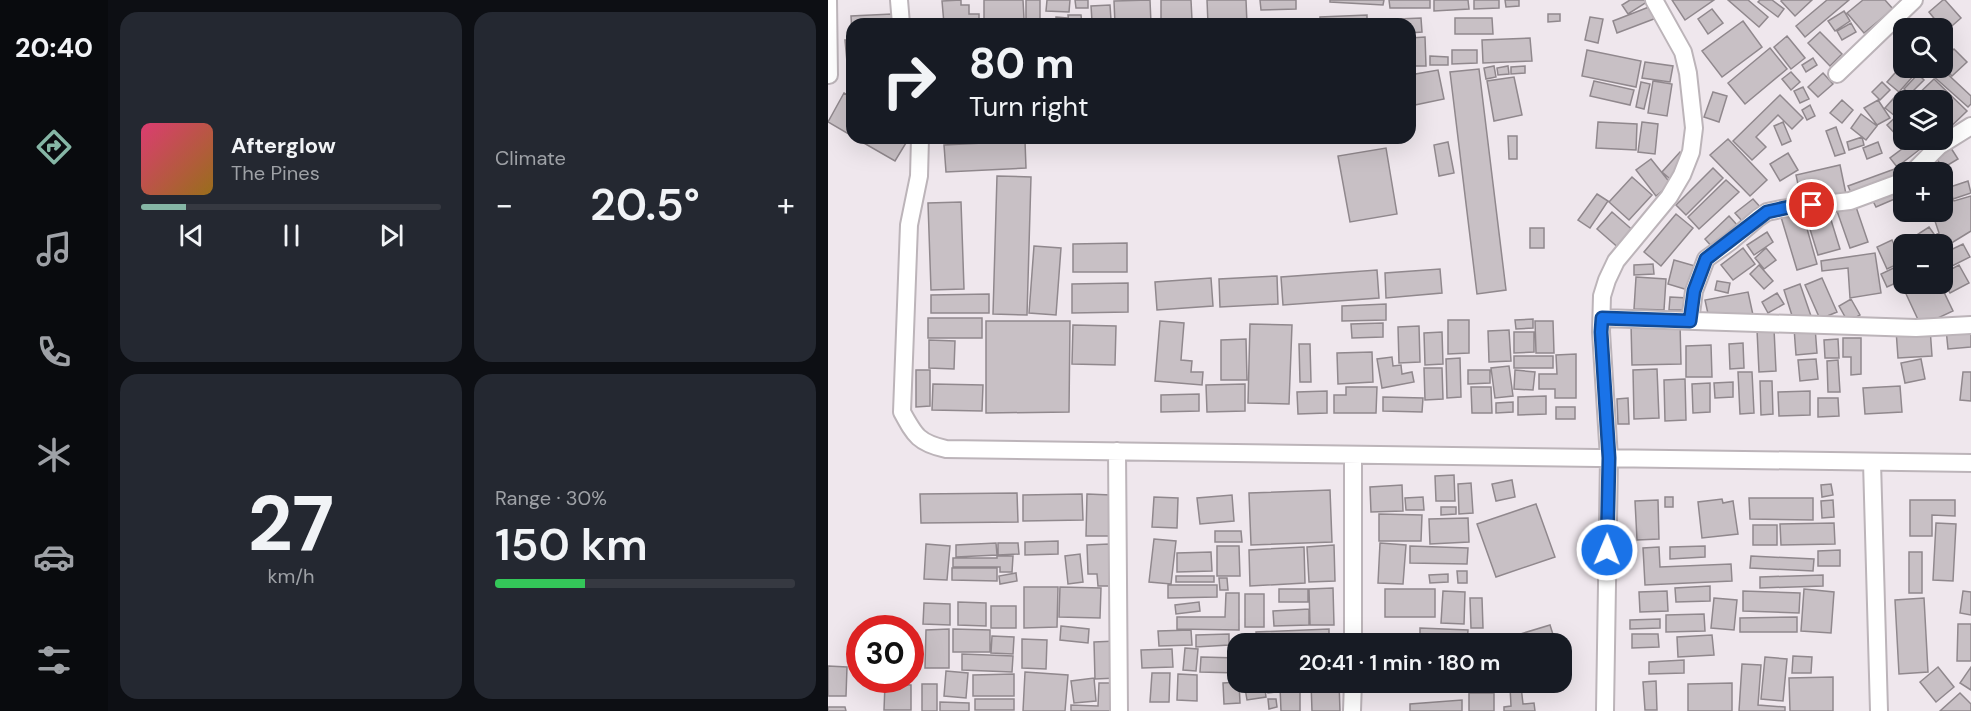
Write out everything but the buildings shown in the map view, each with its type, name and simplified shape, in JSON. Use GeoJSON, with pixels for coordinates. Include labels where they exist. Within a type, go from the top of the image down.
{"type":"FeatureCollection","features":[{"type":"Feature","properties":{"kind":"street"},"geometry":{"type":"LineString","coordinates":[[828,0],[829,75]]}},
{"type":"Feature","properties":{"kind":"street"},"geometry":{"type":"LineString","coordinates":[[899,0],[900,18]]}},
{"type":"Feature","properties":{"kind":"street"},"geometry":{"type":"LineString","coordinates":[[1605,711],[1609,458],[1601,332],[1602,296],[1616,261],[1669,197],[1682,175],[1691,152],[1694,128],[1688,73],[1683,52],[1654,0]]}},
{"type":"Feature","properties":{"kind":"street"},"geometry":{"type":"LineString","coordinates":[[1837,74],[1914,0]]}},
{"type":"Feature","properties":{"kind":"street"},"geometry":{"type":"LineString","coordinates":[[1923,162],[1939,146],[1971,126]]}},
{"type":"Feature","properties":{"kind":"street"},"geometry":{"type":"LineString","coordinates":[[920,144],[919,176],[909,225],[902,412],[914,435],[933,446],[946,449],[1971,463]]}},
{"type":"Feature","properties":{"kind":"street"},"geometry":{"type":"LineString","coordinates":[[1690,321],[1694,291],[1706,259],[1758,218],[1767,212],[1781,209],[1850,201],[1893,185]]}},
{"type":"Feature","properties":{"kind":"street"},"geometry":{"type":"LineString","coordinates":[[1602,318],[1916,328],[1971,325]]}},
{"type":"Feature","properties":{"kind":"street"},"geometry":{"type":"LineString","coordinates":[[1117,451],[1119,711]]}},
{"type":"Feature","properties":{"kind":"street"},"geometry":{"type":"LineString","coordinates":[[1353,455],[1353,633]]}},
{"type":"Feature","properties":{"kind":"street"},"geometry":{"type":"LineString","coordinates":[[1872,462],[1880,711]]}},
{"type":"Feature","properties":{"kind":"street"},"geometry":{"type":"LineString","coordinates":[[1353,693],[1353,711]]}},
{"type":"Feature","properties":{"kind":"route"},"geometry":{"type":"LineString","coordinates":[[1607,550],[1609,458],[1602,318],[1690,321],[1697,279],[1709,255],[1731,241],[1767,212],[1812,205]]}}]}
